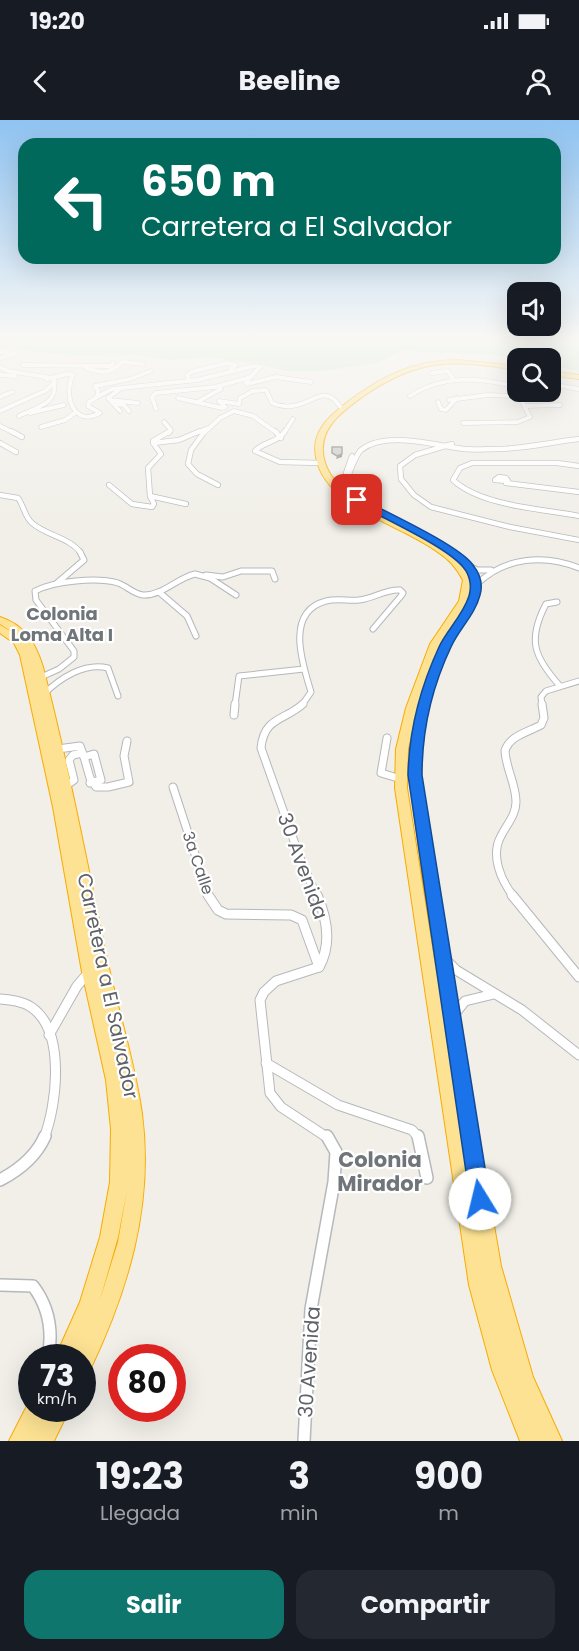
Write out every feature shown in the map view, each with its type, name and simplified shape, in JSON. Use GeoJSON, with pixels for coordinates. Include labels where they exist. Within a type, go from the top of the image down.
{"type":"FeatureCollection","features":[{"type":"Feature","properties":{"kind":"highway"},"geometry":{"type":"LineString","coordinates":[[358,399],[327,423],[321,434],[318,451],[320,463],[330,480],[352,502],[440,549],[459,564],[468,580],[464,601],[435,644],[415,695],[404,735],[402,795],[468,1231],[479,1285],[502,1370],[531,1441]]}},
{"type":"Feature","properties":{"kind":"highway"},"geometry":{"type":"LineString","coordinates":[[333,474],[325,447],[332,425],[365,399]]}},
{"type":"Feature","properties":{"kind":"highway"},"geometry":{"type":"LineString","coordinates":[[320,463],[326,464],[333,474],[345,481],[378,514],[454,552],[469,567],[477,584],[467,611],[445,646],[428,691],[418,727],[415,775],[490,1266],[523,1379],[551,1441]]}},
{"type":"Feature","properties":{"kind":"highway","name":"Carretera a El Salvador"},"geometry":{"type":"LineString","coordinates":[[0,620],[15,627],[27,640],[63,756],[100,959],[127,1071],[135,1122],[137,1165],[134,1208],[120,1269],[93,1344]]}},
{"type":"Feature","properties":{"kind":"highway"},"geometry":{"type":"LineString","coordinates":[[0,628],[18,641]]}},
{"type":"Feature","properties":{"kind":"highway"},"geometry":{"type":"LineString","coordinates":[[0,637],[18,641]]}},
{"type":"Feature","properties":{"kind":"highway","name":"Carretera a El Salvador"},"geometry":{"type":"LineString","coordinates":[[18,641],[25,656],[57,799],[89,972],[114,1080],[121,1151],[116,1208],[102,1265],[62,1344]]}},
{"type":"Feature","properties":{"kind":"highway"},"geometry":{"type":"LineString","coordinates":[[402,795],[407,806],[413,835],[419,839],[425,836]]}},
{"type":"Feature","properties":{"kind":"highway"},"geometry":{"type":"LineString","coordinates":[[411,857],[416,854],[422,856],[426,886],[434,894]]}},
{"type":"Feature","properties":{"kind":"highway"},"geometry":{"type":"LineString","coordinates":[[20,1441],[30,1422]]}},
{"type":"Feature","properties":{"kind":"highway"},"geometry":{"type":"LineString","coordinates":[[42,1441],[52,1422]]}},
{"type":"Feature","properties":{"kind":"street"},"geometry":{"type":"LineString","coordinates":[[0,410],[24,399]]}},
{"type":"Feature","properties":{"kind":"street"},"geometry":{"type":"LineString","coordinates":[[0,410],[28,399]]}},
{"type":"Feature","properties":{"kind":"street"},"geometry":{"type":"LineString","coordinates":[[19,416],[54,399]]}},
{"type":"Feature","properties":{"kind":"street"},"geometry":{"type":"LineString","coordinates":[[71,399],[75,413],[82,417],[97,416],[100,413],[88,406],[89,402],[94,399]]}},
{"type":"Feature","properties":{"kind":"street"},"geometry":{"type":"LineString","coordinates":[[153,399],[156,409]]}},
{"type":"Feature","properties":{"kind":"street"},"geometry":{"type":"LineString","coordinates":[[183,399],[222,408],[225,407],[219,401],[238,404],[241,402],[240,399]]}},
{"type":"Feature","properties":{"kind":"street"},"geometry":{"type":"LineString","coordinates":[[199,401],[203,399]]}},
{"type":"Feature","properties":{"kind":"street"},"geometry":{"type":"LineString","coordinates":[[270,399],[272,403],[279,406],[301,407],[316,399]]}},
{"type":"Feature","properties":{"kind":"street"},"geometry":{"type":"LineString","coordinates":[[334,399],[342,409]]}},
{"type":"Feature","properties":{"kind":"street"},"geometry":{"type":"LineString","coordinates":[[449,400],[458,399]]}},
{"type":"Feature","properties":{"kind":"street"},"geometry":{"type":"LineString","coordinates":[[438,402],[441,410],[445,411],[458,399]]}},
{"type":"Feature","properties":{"kind":"street"},"geometry":{"type":"LineString","coordinates":[[110,400],[138,403]]}},
{"type":"Feature","properties":{"kind":"street"},"geometry":{"type":"LineString","coordinates":[[110,400],[120,411]]}},
{"type":"Feature","properties":{"kind":"street"},"geometry":{"type":"LineString","coordinates":[[464,423],[518,422],[530,417],[523,402]]}},
{"type":"Feature","properties":{"kind":"street"},"geometry":{"type":"LineString","coordinates":[[115,404],[122,404],[129,411]]}},
{"type":"Feature","properties":{"kind":"street"},"geometry":{"type":"LineString","coordinates":[[27,412],[37,413],[64,405]]}},
{"type":"Feature","properties":{"kind":"street"},"geometry":{"type":"LineString","coordinates":[[525,406],[560,405]]}},
{"type":"Feature","properties":{"kind":"street"},"geometry":{"type":"LineString","coordinates":[[219,485],[193,470],[188,464],[187,456],[191,447],[228,413],[240,411],[256,419],[281,438]]}},
{"type":"Feature","properties":{"kind":"street"},"geometry":{"type":"LineString","coordinates":[[41,427],[64,420],[75,413]]}},
{"type":"Feature","properties":{"kind":"street"},"geometry":{"type":"LineString","coordinates":[[293,418],[281,438],[260,445],[255,451],[280,462],[320,463]]}},
{"type":"Feature","properties":{"kind":"street"},"geometry":{"type":"LineString","coordinates":[[153,443],[155,439],[171,430],[164,422]]}},
{"type":"Feature","properties":{"kind":"street"},"geometry":{"type":"LineString","coordinates":[[153,443],[180,440],[213,426]]}},
{"type":"Feature","properties":{"kind":"street"},"geometry":{"type":"LineString","coordinates":[[2,427],[22,437]]}},
{"type":"Feature","properties":{"kind":"street"},"geometry":{"type":"LineString","coordinates":[[345,481],[358,449],[374,443],[425,440],[477,449],[513,448],[579,439]]}},
{"type":"Feature","properties":{"kind":"street"},"geometry":{"type":"LineString","coordinates":[[0,443],[16,452]]}},
{"type":"Feature","properties":{"kind":"street"},"geometry":{"type":"LineString","coordinates":[[109,485],[132,504],[144,508],[153,506],[148,468],[161,454],[153,443]]}},
{"type":"Feature","properties":{"kind":"street"},"geometry":{"type":"LineString","coordinates":[[450,445],[415,455],[400,466],[401,479],[420,500],[445,512],[541,534],[579,540]]}},
{"type":"Feature","properties":{"kind":"street"},"geometry":{"type":"LineString","coordinates":[[579,466],[557,463],[472,463],[460,468],[453,480],[457,486],[478,496],[579,516]]}},
{"type":"Feature","properties":{"kind":"street"},"geometry":{"type":"LineString","coordinates":[[506,483],[579,492]]}},
{"type":"Feature","properties":{"kind":"street"},"geometry":{"type":"LineString","coordinates":[[0,495],[18,498],[27,519],[61,537],[82,555],[84,560],[81,564],[57,583]]}},
{"type":"Feature","properties":{"kind":"street"},"geometry":{"type":"LineString","coordinates":[[150,496],[186,504]]}},
{"type":"Feature","properties":{"kind":"street"},"geometry":{"type":"LineString","coordinates":[[469,567],[477,570],[497,569],[532,560],[556,560],[579,568]]}},
{"type":"Feature","properties":{"kind":"street"},"geometry":{"type":"LineString","coordinates":[[477,584],[485,575],[497,569]]}},
{"type":"Feature","properties":{"kind":"street"},"geometry":{"type":"LineString","coordinates":[[39,675],[74,657],[74,651],[35,597],[35,591],[40,587],[57,583],[114,583],[139,595],[159,592],[186,576],[223,577],[242,571],[272,571],[275,579]]}},
{"type":"Feature","properties":{"kind":"street"},"geometry":{"type":"LineString","coordinates":[[203,575],[236,595]]}},
{"type":"Feature","properties":{"kind":"street","name":"30 Avenida"},"geometry":{"type":"LineString","coordinates":[[304,1441],[311,1309],[334,1182],[336,1152],[326,1135],[276,1101],[270,1093],[260,1000],[263,990],[277,980],[319,967],[324,958],[328,937],[320,903],[300,858],[261,748],[260,739],[274,720],[301,706],[309,698],[311,692],[298,642],[298,631],[302,622],[316,606],[332,600],[365,599],[390,590],[400,590],[403,593],[401,596],[373,629]]}},
{"type":"Feature","properties":{"kind":"street"},"geometry":{"type":"LineString","coordinates":[[159,592],[190,618],[196,636]]}},
{"type":"Feature","properties":{"kind":"street"},"geometry":{"type":"LineString","coordinates":[[557,602],[546,603],[536,621],[533,633],[542,667],[560,686]]}},
{"type":"Feature","properties":{"kind":"street"},"geometry":{"type":"LineString","coordinates":[[43,695],[57,681],[102,665],[108,668],[118,696]]}},
{"type":"Feature","properties":{"kind":"street"},"geometry":{"type":"LineString","coordinates":[[234,715],[238,676],[304,669]]}},
{"type":"Feature","properties":{"kind":"street"},"geometry":{"type":"LineString","coordinates":[[579,681],[546,691],[541,697],[544,718],[541,725],[512,739],[505,747],[504,755],[516,795],[515,812],[497,846],[500,875],[505,886],[579,977]]}},
{"type":"Feature","properties":{"kind":"street"},"geometry":{"type":"LineString","coordinates":[[387,738],[381,772],[401,779]]}},
{"type":"Feature","properties":{"kind":"street"},"geometry":{"type":"LineString","coordinates":[[90,783],[104,789],[130,781],[124,756],[127,741]]}},
{"type":"Feature","properties":{"kind":"street"},"geometry":{"type":"LineString","coordinates":[[63,756],[82,752],[94,754],[101,780],[90,783]]}},
{"type":"Feature","properties":{"kind":"street"},"geometry":{"type":"LineString","coordinates":[[63,756],[82,752]]}},
{"type":"Feature","properties":{"kind":"street"},"geometry":{"type":"LineString","coordinates":[[82,752],[90,783]]}},
{"type":"Feature","properties":{"kind":"street","name":"3a Calle"},"geometry":{"type":"LineString","coordinates":[[173,788],[213,905],[226,914],[291,915],[302,921],[319,967]]}},
{"type":"Feature","properties":{"kind":"street"},"geometry":{"type":"LineString","coordinates":[[441,956],[456,970],[545,1027],[579,1055]]}},
{"type":"Feature","properties":{"kind":"street"},"geometry":{"type":"LineString","coordinates":[[50,1035],[77,986],[89,972]]}},
{"type":"Feature","properties":{"kind":"street"},"geometry":{"type":"LineString","coordinates":[[451,1022],[456,1009],[463,1002],[477,996],[494,994]]}},
{"type":"Feature","properties":{"kind":"street"},"geometry":{"type":"LineString","coordinates":[[0,999],[29,1006],[38,1014],[50,1035],[56,1063],[54,1113],[37,1150],[28,1163],[15,1174],[0,1180]]}},
{"type":"Feature","properties":{"kind":"street"},"geometry":{"type":"LineString","coordinates":[[266,1063],[338,1105],[412,1130],[419,1138],[426,1178]]}},
{"type":"Feature","properties":{"kind":"street"},"geometry":{"type":"LineString","coordinates":[[0,1285],[33,1286],[42,1296],[54,1344]]}},
{"type":"Feature","properties":{"kind":"building"},"geometry":{"type":"Polygon","coordinates":[[[332,447],[342,447],[342,454],[337,456],[332,453],[332,447]]]}},
{"type":"Feature","properties":{"kind":"district","name":"Colonia Loma Alta I"},"geometry":{"type":"Point","coordinates":[62,623]}},
{"type":"Feature","properties":{"kind":"district","name":"Colonia Mirador"},"geometry":{"type":"Point","coordinates":[380,1171]}},
{"type":"Feature","properties":{"kind":"route"},"geometry":{"type":"LineString","coordinates":[[357,500],[378,514],[454,552],[469,567],[477,584],[474,597],[445,646],[431,682],[418,727],[415,775],[480,1199]]}}]}
